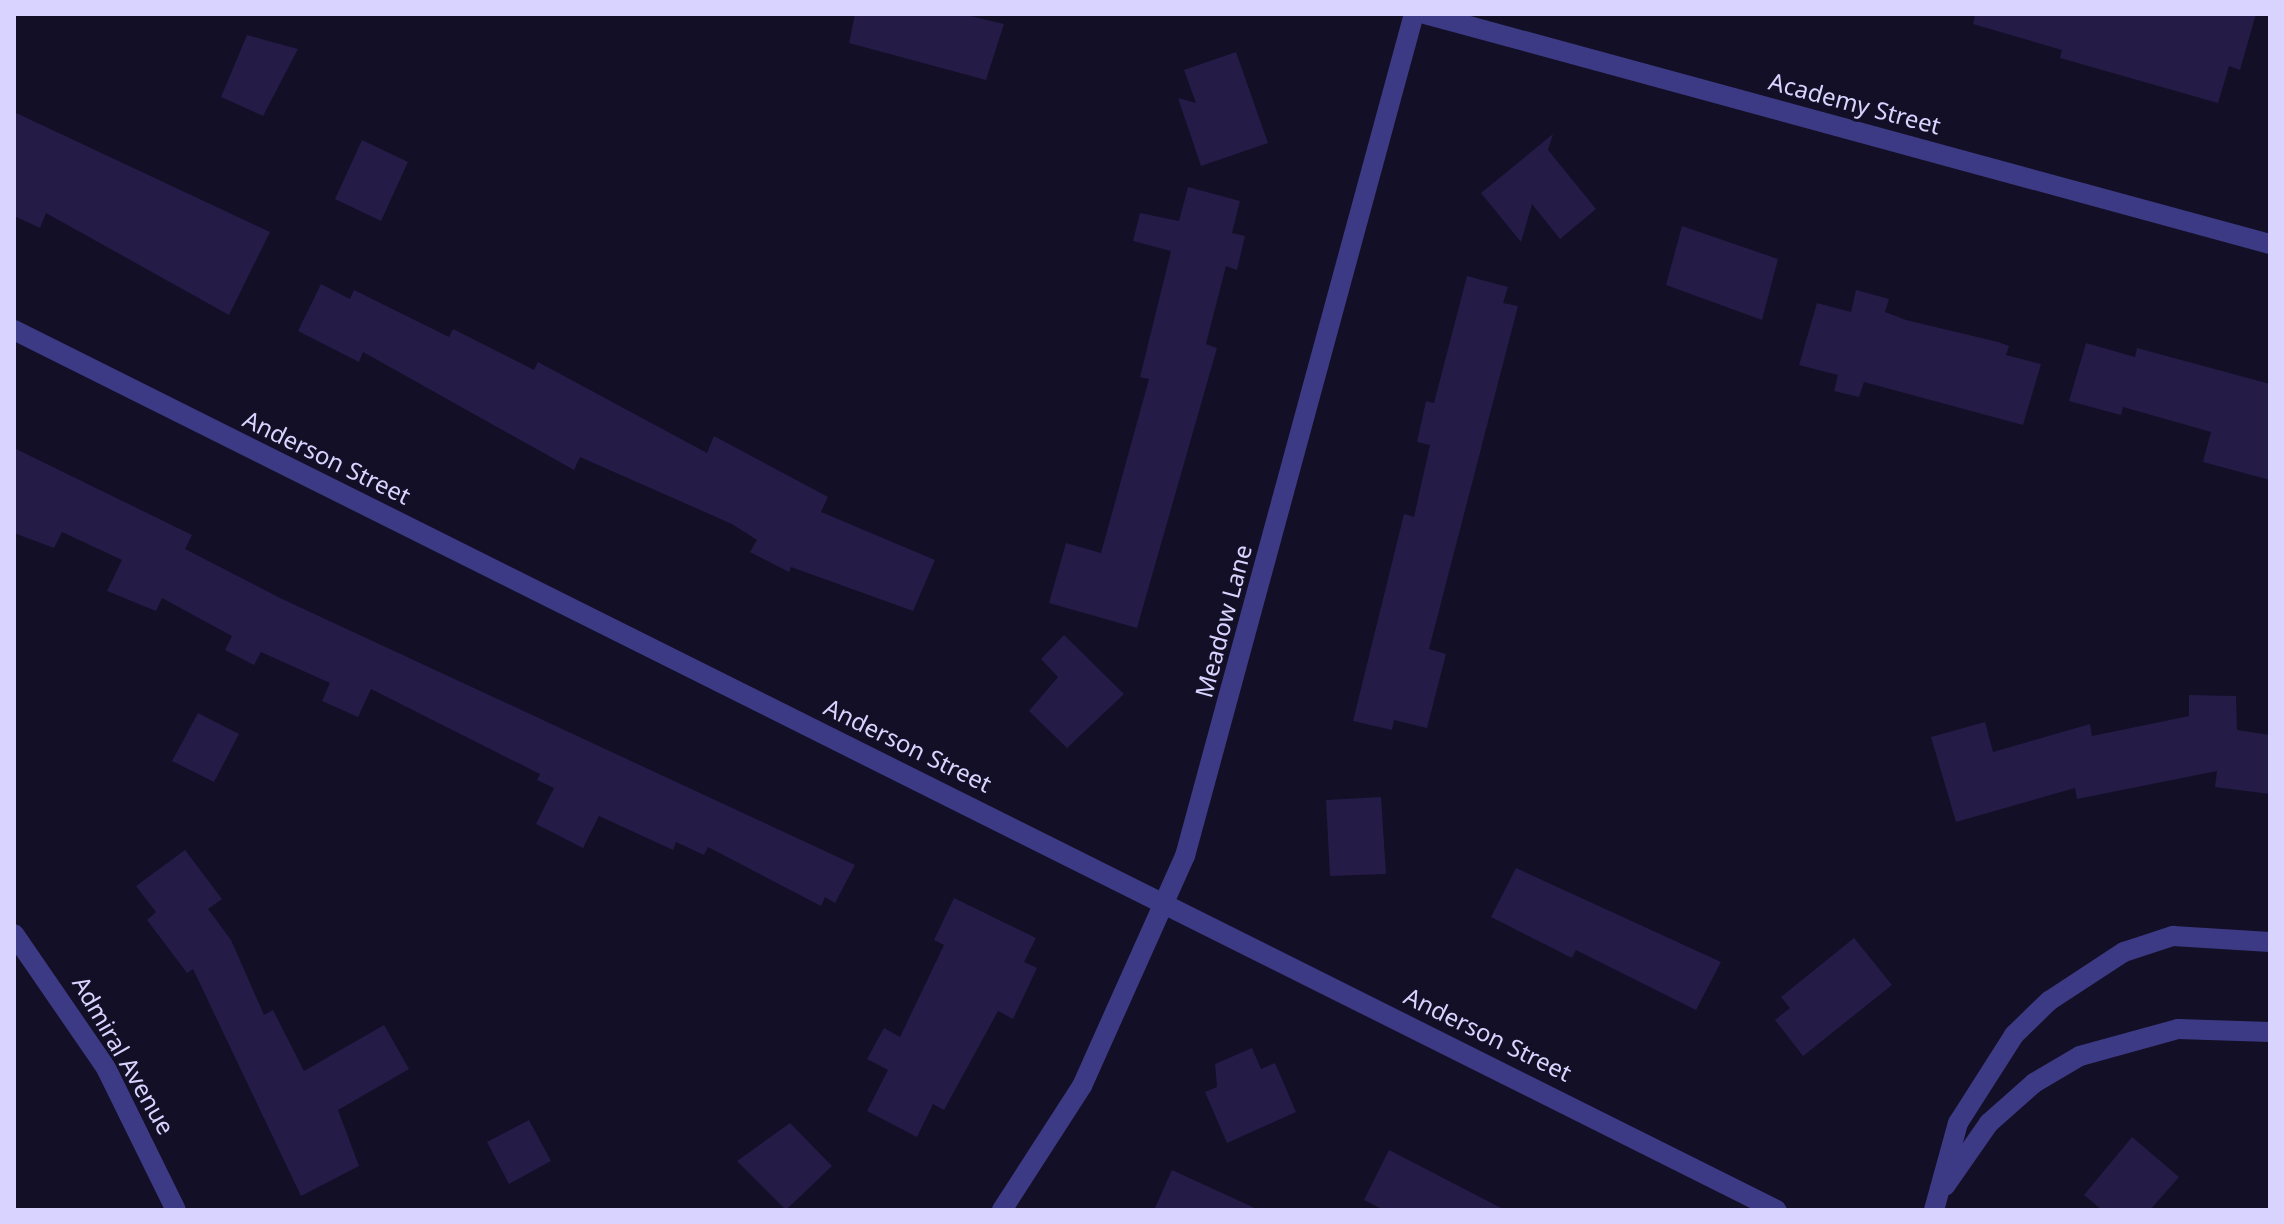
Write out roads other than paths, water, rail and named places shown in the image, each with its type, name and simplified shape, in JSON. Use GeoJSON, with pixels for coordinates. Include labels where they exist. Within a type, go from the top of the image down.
{"type":"FeatureCollection","features":[{"type":"Feature","properties":{"kind":"street","name":"Meadow Lane"},"geometry":{"type":"LineString","coordinates":[[1002,1210],[1082,1086],[1167,903],[1414,14]]}},
{"type":"Feature","properties":{"kind":"street","name":"Academy Street"},"geometry":{"type":"LineString","coordinates":[[1425,14],[2270,244]]}},
{"type":"Feature","properties":{"kind":"street","name":"Anderson Street"},"geometry":{"type":"LineString","coordinates":[[14,330],[1777,1210]]}},
{"type":"Feature","properties":{"kind":"street","name":"Admiral Avenue"},"geometry":{"type":"LineString","coordinates":[[14,934],[106,1068],[176,1210]]}},
{"type":"Feature","properties":{"kind":"street"},"geometry":{"type":"LineString","coordinates":[[1934,1209],[1958,1123],[2014,1035],[2049,1001],[2124,952],[2173,936],[2270,942]]}},
{"type":"Feature","properties":{"kind":"street"},"geometry":{"type":"LineString","coordinates":[[1934,1209],[1989,1123],[2034,1083],[2080,1056],[2178,1029],[2270,1032]]}}]}
